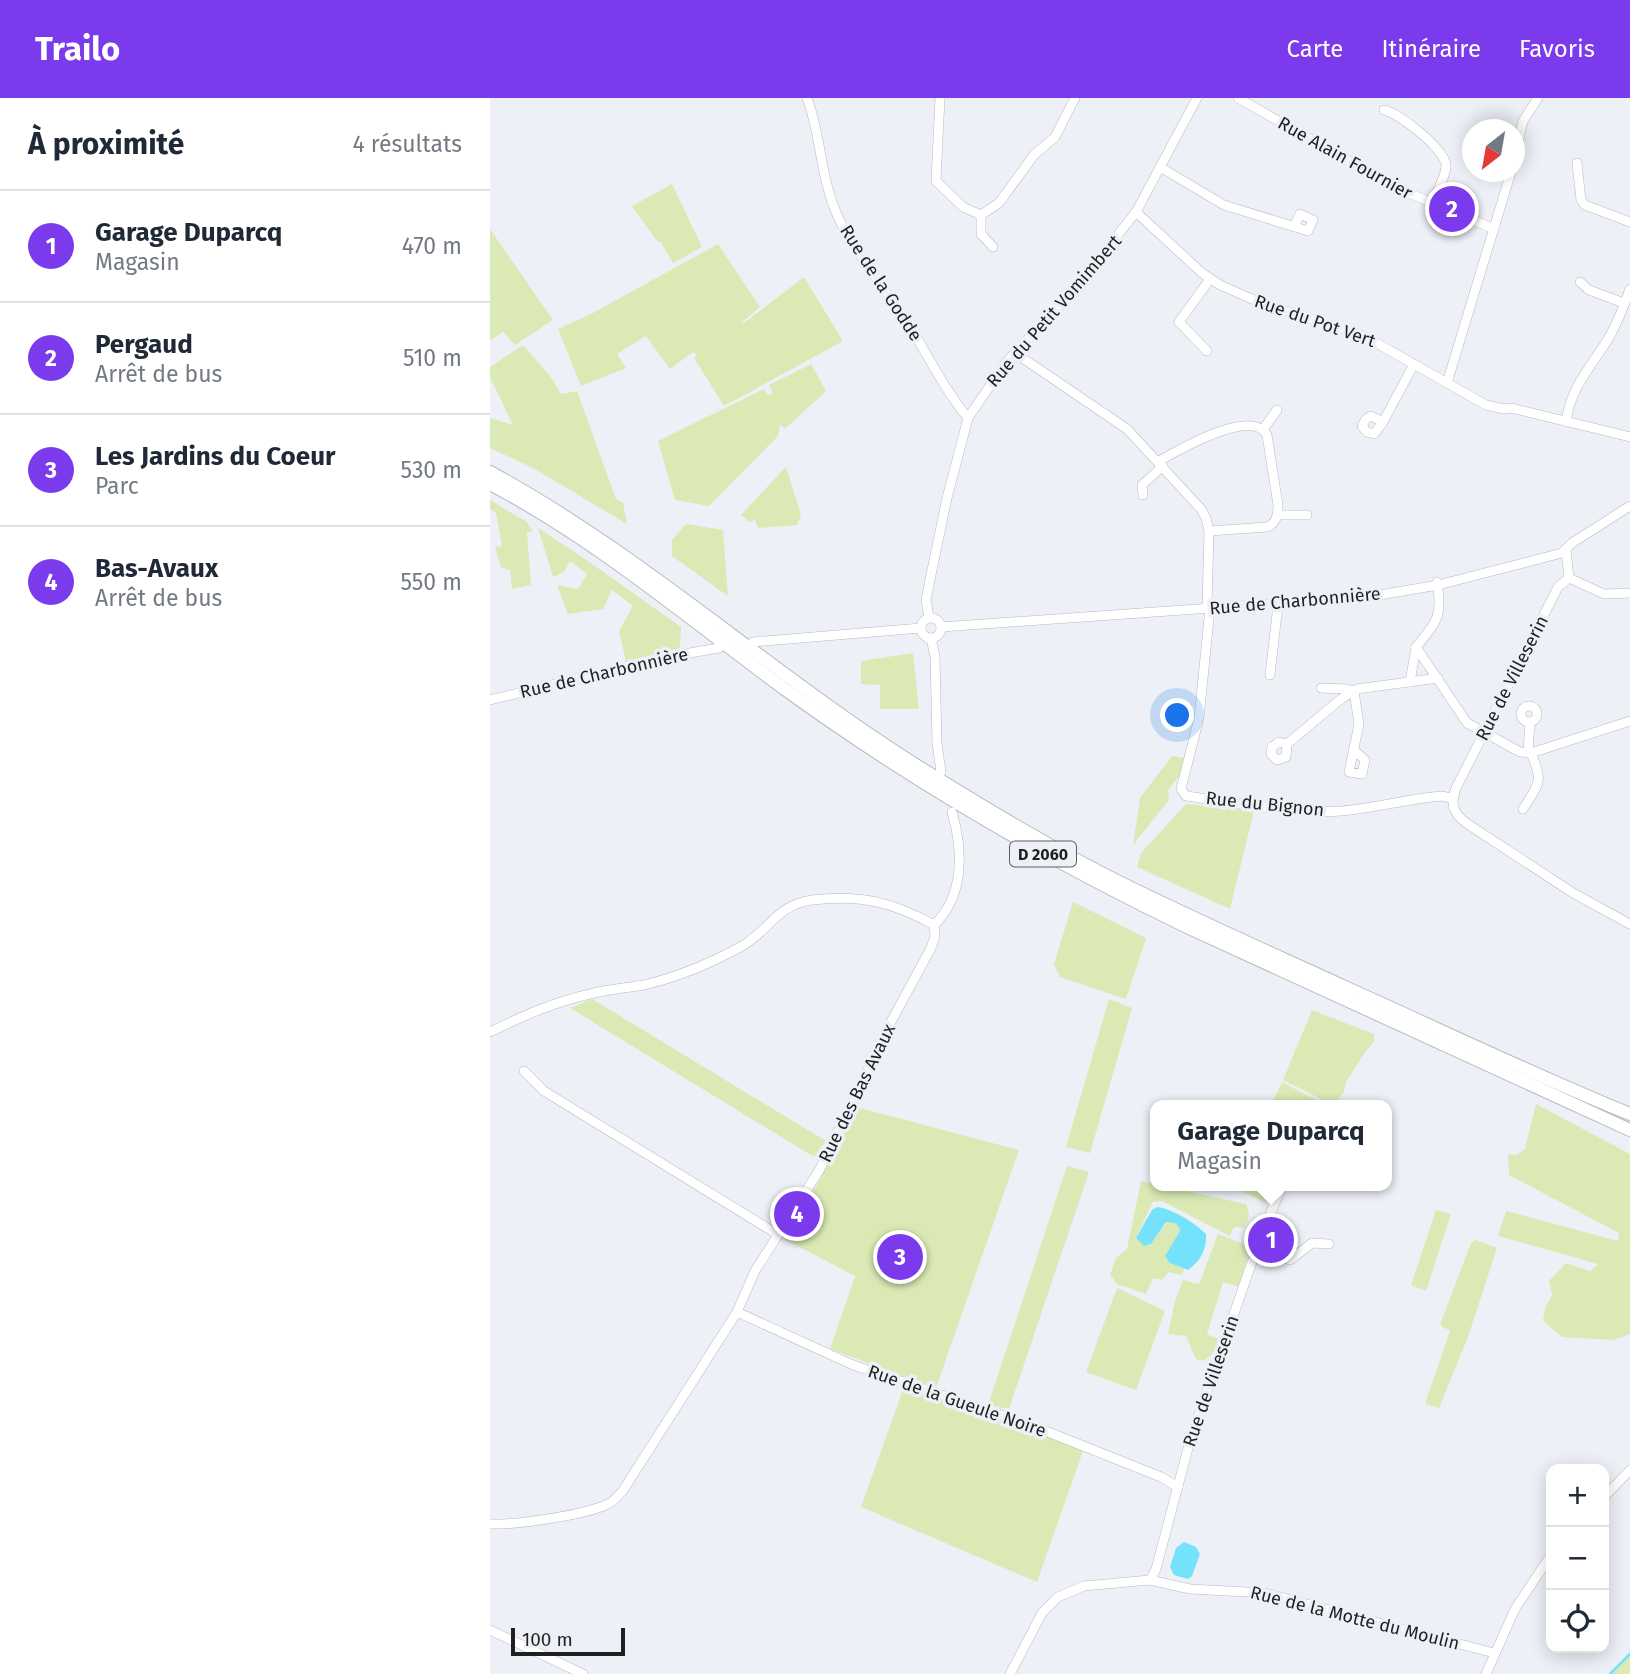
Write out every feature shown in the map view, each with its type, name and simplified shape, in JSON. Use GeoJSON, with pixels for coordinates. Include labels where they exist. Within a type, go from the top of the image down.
{"type":"FeatureCollection","features":[{"type":"Feature","properties":{"kind":"highway","name":"D 2060"},"geometry":{"type":"LineString","coordinates":[[490,472],[599,538],[857,726],[1017,827],[1191,917],[1630,1115]]}},
{"type":"Feature","properties":{"kind":"highway","name":"D 2060"},"geometry":{"type":"LineString","coordinates":[[490,484],[592,546],[869,748],[1012,837],[1116,893],[1187,927],[1630,1130]]}},
{"type":"Feature","properties":{"kind":"street","name":"Rue de la Godde"},"geometry":{"type":"LineString","coordinates":[[807,98],[816,124],[831,200],[841,223],[910,327],[953,401],[968,418]]}},
{"type":"Feature","properties":{"kind":"street"},"geometry":{"type":"LineString","coordinates":[[940,98],[935,177],[963,207],[981,215]]}},
{"type":"Feature","properties":{"kind":"street"},"geometry":{"type":"LineString","coordinates":[[981,215],[999,203],[1034,155],[1055,137],[1075,98]]}},
{"type":"Feature","properties":{"kind":"street","name":"Rue du Petit Vomimbert"},"geometry":{"type":"LineString","coordinates":[[929,617],[926,600],[947,498],[968,418],[993,379],[1071,294],[1136,212],[1197,98]]}},
{"type":"Feature","properties":{"kind":"street","name":"Rue Alain Fournier"},"geometry":{"type":"LineString","coordinates":[[1238,98],[1397,188],[1494,229]]}},
{"type":"Feature","properties":{"kind":"street"},"geometry":{"type":"LineString","coordinates":[[1523,119],[1538,98]]}},
{"type":"Feature","properties":{"kind":"street"},"geometry":{"type":"LineString","coordinates":[[1384,110],[1392,112],[1430,141],[1443,156],[1446,168],[1432,203]]}},
{"type":"Feature","properties":{"kind":"street"},"geometry":{"type":"LineString","coordinates":[[1577,163],[1581,200],[1585,205],[1630,222]]}},
{"type":"Feature","properties":{"kind":"street"},"geometry":{"type":"LineString","coordinates":[[1160,167],[1224,205],[1294,227]]}},
{"type":"Feature","properties":{"kind":"street"},"geometry":{"type":"LineString","coordinates":[[1447,383],[1508,182]]}},
{"type":"Feature","properties":{"kind":"street","name":"Rue du Pot Vert"},"geometry":{"type":"LineString","coordinates":[[1136,212],[1210,279],[1261,303],[1364,336],[1486,405],[1629,433]]}},
{"type":"Feature","properties":{"kind":"street"},"geometry":{"type":"LineString","coordinates":[[981,215],[981,234],[993,247]]}},
{"type":"Feature","properties":{"kind":"street"},"geometry":{"type":"LineString","coordinates":[[1207,351],[1179,322],[1210,279]]}},
{"type":"Feature","properties":{"kind":"street"},"geometry":{"type":"LineString","coordinates":[[1580,282],[1589,290],[1624,303]]}},
{"type":"Feature","properties":{"kind":"street"},"geometry":{"type":"LineString","coordinates":[[1566,422],[1568,408],[1578,383],[1604,344],[1630,289]]}},
{"type":"Feature","properties":{"kind":"street"},"geometry":{"type":"LineString","coordinates":[[1015,354],[1126,429],[1161,464],[1205,514],[1209,531],[1267,527],[1274,522],[1278,515],[1268,435],[1264,428],[1258,425],[1220,431],[1161,464],[1142,485],[1143,495]]}},
{"type":"Feature","properties":{"kind":"street"},"geometry":{"type":"LineString","coordinates":[[1383,422],[1414,364]]}},
{"type":"Feature","properties":{"kind":"street"},"geometry":{"type":"LineString","coordinates":[[1264,428],[1277,410]]}},
{"type":"Feature","properties":{"kind":"street","name":"Rue de Charbonnière"},"geometry":{"type":"LineString","coordinates":[[941,627],[1368,597],[1562,553],[1572,543],[1630,506]]}},
{"type":"Feature","properties":{"kind":"street"},"geometry":{"type":"LineString","coordinates":[[1278,515],[1307,515]]}},
{"type":"Feature","properties":{"kind":"street","name":"Rue du Bignon"},"geometry":{"type":"LineString","coordinates":[[1209,531],[1209,608],[1199,718],[1181,789],[1183,793],[1186,796],[1315,811],[1340,811],[1441,796],[1453,803]]}},
{"type":"Feature","properties":{"kind":"street"},"geometry":{"type":"LineString","coordinates":[[1566,550],[1569,578],[1604,594],[1630,593]]}},
{"type":"Feature","properties":{"kind":"street","name":"Rue de Villeserin"},"geometry":{"type":"LineString","coordinates":[[1453,803],[1558,587],[1569,578]]}},
{"type":"Feature","properties":{"kind":"street"},"geometry":{"type":"LineString","coordinates":[[1410,682],[1416,647],[1437,621],[1440,596],[1437,582]]}},
{"type":"Feature","properties":{"kind":"street"},"geometry":{"type":"LineString","coordinates":[[1270,675],[1278,605]]}},
{"type":"Feature","properties":{"kind":"street"},"geometry":{"type":"LineString","coordinates":[[929,617],[936,619],[941,627],[937,636],[931,638],[923,634],[920,628],[929,617]]}},
{"type":"Feature","properties":{"kind":"street"},"geometry":{"type":"LineString","coordinates":[[753,642],[920,628]]}},
{"type":"Feature","properties":{"kind":"street"},"geometry":{"type":"LineString","coordinates":[[931,638],[935,657],[937,743],[941,772]]}},
{"type":"Feature","properties":{"kind":"street"},"geometry":{"type":"LineString","coordinates":[[1416,647],[1467,723],[1520,752],[1529,753],[1630,721]]}},
{"type":"Feature","properties":{"kind":"street","name":"Rue de Charbonnière"},"geometry":{"type":"LineString","coordinates":[[490,700],[660,658],[719,648]]}},
{"type":"Feature","properties":{"kind":"street"},"geometry":{"type":"LineString","coordinates":[[1287,744],[1354,691],[1438,678]]}},
{"type":"Feature","properties":{"kind":"street"},"geometry":{"type":"LineString","coordinates":[[1321,688],[1354,691]]}},
{"type":"Feature","properties":{"kind":"street"},"geometry":{"type":"LineString","coordinates":[[1354,691],[1359,724],[1355,751]]}},
{"type":"Feature","properties":{"kind":"street"},"geometry":{"type":"LineString","coordinates":[[1523,809],[1540,781],[1539,772],[1529,753],[1530,722]]}},
{"type":"Feature","properties":{"kind":"street"},"geometry":{"type":"LineString","coordinates":[[1453,803],[1458,817],[1466,823],[1573,893],[1630,923]]}},
{"type":"Feature","properties":{"kind":"street","name":"Rue des Bas Avaux"},"geometry":{"type":"LineString","coordinates":[[490,1524],[548,1518],[611,1503],[622,1492],[737,1312],[755,1271],[820,1169],[892,1020],[931,948],[935,936],[934,925],[945,915],[953,898],[960,865],[959,836],[952,812]]}},
{"type":"Feature","properties":{"kind":"street"},"geometry":{"type":"LineString","coordinates":[[490,1031],[543,1007],[590,993],[652,983],[719,959],[747,943],[779,914],[797,903],[854,898],[878,901],[895,906],[934,925]]}},
{"type":"Feature","properties":{"kind":"street"},"geometry":{"type":"LineString","coordinates":[[524,1071],[544,1091],[777,1234]]}},
{"type":"Feature","properties":{"kind":"street","name":"Rue de Villeserin"},"geometry":{"type":"LineString","coordinates":[[1150,1580],[1156,1569],[1194,1425],[1252,1262],[1261,1245],[1260,1238],[1280,1191]]}},
{"type":"Feature","properties":{"kind":"street"},"geometry":{"type":"LineString","coordinates":[[1261,1245],[1290,1260],[1312,1243],[1329,1244]]}},
{"type":"Feature","properties":{"kind":"street","name":"Rue de la Gueule Noire"},"geometry":{"type":"LineString","coordinates":[[737,1312],[853,1365],[1028,1424],[1161,1477],[1178,1488]]}},
{"type":"Feature","properties":{"kind":"street"},"geometry":{"type":"LineString","coordinates":[[1609,1492],[1630,1470]]}},
{"type":"Feature","properties":{"kind":"street"},"geometry":{"type":"LineString","coordinates":[[1486,1674],[1515,1609],[1546,1562]]}},
{"type":"Feature","properties":{"kind":"street","name":"Rue de la Motte du Moulin"},"geometry":{"type":"LineString","coordinates":[[1010,1674],[1042,1613],[1058,1597],[1084,1586],[1150,1580],[1190,1589],[1265,1593],[1494,1653]]}},
{"type":"Feature","properties":{"kind":"street"},"geometry":{"type":"LineString","coordinates":[[490,1630],[583,1674]]}},
{"type":"Feature","properties":{"kind":"green space"},"geometry":{"type":"Polygon","coordinates":[[[672,184],[702,247],[673,263],[660,241],[658,242],[632,206],[672,184]]]}},
{"type":"Feature","properties":{"kind":"green space"},"geometry":{"type":"Polygon","coordinates":[[[490,229],[553,320],[515,345],[503,332],[490,340],[490,229]]]}},
{"type":"Feature","properties":{"kind":"green space"},"geometry":{"type":"Polygon","coordinates":[[[718,244],[760,307],[742,322],[804,277],[843,341],[724,406],[694,358],[697,355],[693,352],[670,369],[646,336],[617,354],[626,368],[581,386],[558,329],[591,314],[718,244]]]}},
{"type":"Feature","properties":{"kind":"green space"},"geometry":{"type":"Polygon","coordinates":[[[523,345],[550,376],[561,394],[577,391],[616,499],[623,503],[627,524],[535,469],[490,448],[490,418],[513,425],[490,377],[490,367],[523,345]]]}},
{"type":"Feature","properties":{"kind":"green space"},"geometry":{"type":"Polygon","coordinates":[[[811,364],[826,391],[785,429],[780,424],[778,436],[709,506],[675,500],[658,441],[764,389],[768,396],[773,393],[769,385],[811,364]]]}},
{"type":"Feature","properties":{"kind":"green space"},"geometry":{"type":"Polygon","coordinates":[[[786,467],[801,515],[797,525],[758,528],[755,520],[749,522],[741,515],[786,467]]]}},
{"type":"Feature","properties":{"kind":"green space"},"geometry":{"type":"Polygon","coordinates":[[[490,500],[527,522],[533,532],[527,532],[531,585],[512,589],[510,570],[501,568],[495,547],[502,546],[496,513],[490,509],[490,500]]]}},
{"type":"Feature","properties":{"kind":"green space"},"geometry":{"type":"Polygon","coordinates":[[[686,524],[723,530],[728,596],[672,556],[672,540],[686,524]]]}},
{"type":"Feature","properties":{"kind":"green space"},"geometry":{"type":"Polygon","coordinates":[[[538,528],[681,627],[680,648],[626,661],[619,631],[633,606],[612,590],[603,609],[568,614],[557,585],[578,589],[587,574],[570,561],[564,572],[553,577],[538,528]]]}},
{"type":"Feature","properties":{"kind":"green space"},"geometry":{"type":"Polygon","coordinates":[[[913,653],[919,709],[880,709],[880,685],[861,684],[861,661],[913,653]]]}},
{"type":"Feature","properties":{"kind":"green space"},"geometry":{"type":"Polygon","coordinates":[[[1172,756],[1185,758],[1183,771],[1168,790],[1169,800],[1133,845],[1140,798],[1172,756]]]}},
{"type":"Feature","properties":{"kind":"green space"},"geometry":{"type":"Polygon","coordinates":[[[1186,804],[1254,811],[1230,909],[1137,867],[1141,853],[1186,804]]]}},
{"type":"Feature","properties":{"kind":"green space"},"geometry":{"type":"Polygon","coordinates":[[[1073,902],[1146,938],[1126,999],[1060,977],[1054,964],[1073,902]]]}},
{"type":"Feature","properties":{"kind":"green space"},"geometry":{"type":"Polygon","coordinates":[[[592,999],[826,1141],[814,1157],[570,1008],[592,999]]]}},
{"type":"Feature","properties":{"kind":"green space"},"geometry":{"type":"Polygon","coordinates":[[[1109,999],[1132,1008],[1090,1153],[1066,1147],[1109,999]]]}},
{"type":"Feature","properties":{"kind":"green space"},"geometry":{"type":"Polygon","coordinates":[[[1312,1010],[1374,1034],[1374,1042],[1346,1082],[1344,1092],[1337,1100],[1323,1100],[1283,1080],[1312,1010]]]}},
{"type":"Feature","properties":{"kind":"green space"},"geometry":{"type":"Polygon","coordinates":[[[1282,1082],[1316,1100],[1273,1100],[1282,1082]]]}},
{"type":"Feature","properties":{"kind":"green space"},"geometry":{"type":"Polygon","coordinates":[[[1536,1104],[1630,1154],[1630,1334],[1613,1340],[1562,1337],[1543,1321],[1545,1308],[1552,1295],[1549,1281],[1566,1263],[1590,1271],[1598,1264],[1498,1236],[1506,1211],[1618,1241],[1619,1233],[1509,1175],[1508,1154],[1517,1155],[1525,1149],[1536,1104]]]}},
{"type":"Feature","properties":{"kind":"green space"},"geometry":{"type":"Polygon","coordinates":[[[856,1107],[1019,1150],[936,1388],[830,1349],[855,1276],[782,1238],[816,1187],[856,1107]]]}},
{"type":"Feature","properties":{"kind":"green space"},"geometry":{"type":"Polygon","coordinates":[[[1067,1166],[1089,1172],[1009,1409],[988,1405],[1067,1166]]]}},
{"type":"Feature","properties":{"kind":"green space"},"geometry":{"type":"Polygon","coordinates":[[[1141,1181],[1150,1183],[1150,1191],[1187,1191],[1246,1204],[1248,1220],[1243,1228],[1234,1227],[1230,1236],[1162,1201],[1153,1202],[1136,1238],[1144,1246],[1151,1244],[1167,1222],[1174,1223],[1180,1231],[1165,1256],[1170,1263],[1184,1269],[1182,1275],[1169,1272],[1162,1280],[1153,1278],[1146,1294],[1117,1284],[1110,1275],[1116,1258],[1127,1249],[1141,1181]]]}},
{"type":"Feature","properties":{"kind":"green space"},"geometry":{"type":"Polygon","coordinates":[[[1241,1191],[1272,1191],[1266,1203],[1241,1191]]]}},
{"type":"Feature","properties":{"kind":"green space"},"geometry":{"type":"Polygon","coordinates":[[[1436,1210],[1451,1214],[1426,1291],[1411,1285],[1436,1210]]]}},
{"type":"Feature","properties":{"kind":"green space"},"geometry":{"type":"Polygon","coordinates":[[[1218,1234],[1250,1247],[1239,1287],[1223,1282],[1207,1334],[1218,1339],[1216,1347],[1203,1361],[1196,1359],[1186,1336],[1168,1334],[1183,1280],[1199,1284],[1218,1234]]]}},
{"type":"Feature","properties":{"kind":"green space"},"geometry":{"type":"Polygon","coordinates":[[[1476,1240],[1497,1248],[1468,1337],[1439,1408],[1425,1404],[1450,1331],[1440,1325],[1471,1243],[1476,1240]]]}},
{"type":"Feature","properties":{"kind":"green space"},"geometry":{"type":"Polygon","coordinates":[[[1117,1288],[1165,1311],[1136,1390],[1086,1372],[1117,1288]]]}},
{"type":"Feature","properties":{"kind":"green space"},"geometry":{"type":"Polygon","coordinates":[[[904,1387],[1056,1439],[1083,1451],[1037,1582],[861,1507],[904,1387]]]}},
{"type":"Feature","properties":{"kind":"green space"},"geometry":{"type":"Polygon","coordinates":[[[1630,1653],[1630,1674],[1609,1674],[1630,1653]]]}},
{"type":"Feature","properties":{"kind":"water"},"geometry":{"type":"Polygon","coordinates":[[[1157,1207],[1183,1217],[1206,1234],[1202,1255],[1188,1270],[1170,1263],[1165,1256],[1180,1231],[1175,1224],[1166,1222],[1151,1244],[1144,1246],[1136,1238],[1152,1210],[1157,1207]]]}},
{"type":"Feature","properties":{"kind":"water"},"geometry":{"type":"Polygon","coordinates":[[[1184,1542],[1196,1547],[1200,1554],[1192,1576],[1188,1579],[1174,1575],[1170,1567],[1176,1548],[1184,1542]]]}},
{"type":"Feature","properties":{"kind":"waterway"},"geometry":{"type":"LineString","coordinates":[[1610,1674],[1630,1654]]}},
{"type":"Feature","properties":{"kind":"place","name":"Pergaud"},"geometry":{"type":"Point","coordinates":[1452,209]}},
{"type":"Feature","properties":{"kind":"place","name":"Bas-Avaux"},"geometry":{"type":"Point","coordinates":[797,1214]}},
{"type":"Feature","properties":{"kind":"place","name":"Garage Duparcq"},"geometry":{"type":"Point","coordinates":[1271,1240]}},
{"type":"Feature","properties":{"kind":"place","name":"Les Jardins du Coeur"},"geometry":{"type":"Point","coordinates":[900,1257]}}]}
